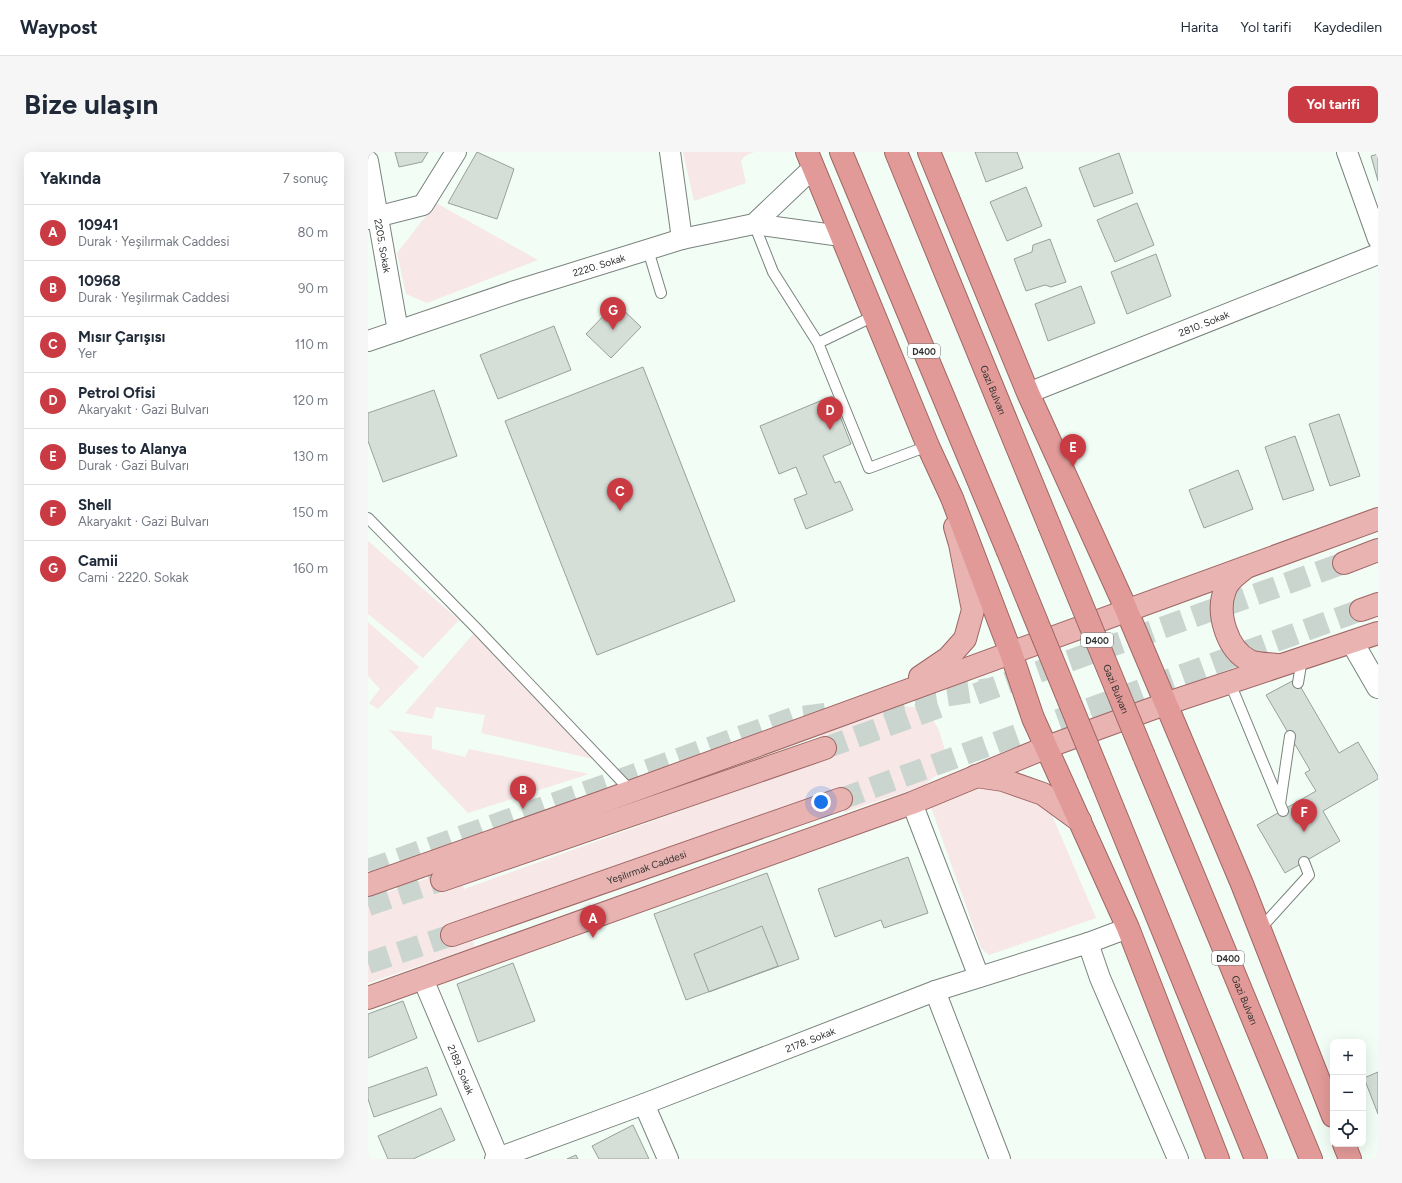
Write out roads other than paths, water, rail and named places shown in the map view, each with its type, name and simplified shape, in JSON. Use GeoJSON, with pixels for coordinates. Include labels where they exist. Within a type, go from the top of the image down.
{"type":"FeatureCollection","features":[{"type":"Feature","properties":{"kind":"highway","name":"D400"},"geometry":{"type":"LineString","coordinates":[[841,152],[1007,549],[1256,1159]]}},
{"type":"Feature","properties":{"kind":"highway","name":"Gazi Bulvarı"},"geometry":{"type":"LineString","coordinates":[[896,152],[1311,1159]]}},
{"type":"Feature","properties":{"kind":"highway"},"geometry":{"type":"LineString","coordinates":[[929,152],[1028,393],[1126,609],[1166,704],[1260,930],[1331,1111]]}},
{"type":"Feature","properties":{"kind":"highway"},"geometry":{"type":"LineString","coordinates":[[810,160],[928,446],[952,498],[1011,653],[1033,718],[1128,928],[1218,1159]]}},
{"type":"Feature","properties":{"kind":"highway"},"geometry":{"type":"LineString","coordinates":[[1345,1147],[1350,1159]]}},
{"type":"Feature","properties":{"kind":"main road"},"geometry":{"type":"LineString","coordinates":[[889,697],[948,658],[965,639],[973,610],[960,544],[928,446]]}},
{"type":"Feature","properties":{"kind":"main road"},"geometry":{"type":"LineString","coordinates":[[368,885],[1011,653],[1126,609],[1378,519]]}},
{"type":"Feature","properties":{"kind":"main road"},"geometry":{"type":"LineString","coordinates":[[1344,562],[1378,550]]}},
{"type":"Feature","properties":{"kind":"main road"},"geometry":{"type":"LineString","coordinates":[[1249,565],[1231,579],[1224,591],[1223,614],[1226,636],[1231,646],[1250,661],[1281,666]]}},
{"type":"Feature","properties":{"kind":"main road"},"geometry":{"type":"LineString","coordinates":[[368,998],[912,803],[1046,747],[1166,704],[1378,633]]}},
{"type":"Feature","properties":{"kind":"main road"},"geometry":{"type":"LineString","coordinates":[[442,880],[825,748]]}},
{"type":"Feature","properties":{"kind":"main road"},"geometry":{"type":"LineString","coordinates":[[976,776],[1003,780],[1043,794],[1080,821]]}},
{"type":"Feature","properties":{"kind":"main road","name":"Yeşilırmak Caddesi"},"geometry":{"type":"LineString","coordinates":[[452,935],[841,799]]}},
{"type":"Feature","properties":{"kind":"street"},"geometry":{"type":"LineString","coordinates":[[373,218],[423,205],[456,152]]}},
{"type":"Feature","properties":{"kind":"street"},"geometry":{"type":"LineString","coordinates":[[670,152],[682,239]]}},
{"type":"Feature","properties":{"kind":"street"},"geometry":{"type":"LineString","coordinates":[[1347,152],[1378,239]]}},
{"type":"Feature","properties":{"kind":"street"},"geometry":{"type":"LineString","coordinates":[[754,224],[810,160]]}},
{"type":"Feature","properties":{"kind":"street","name":"2205. Sokak"},"geometry":{"type":"LineString","coordinates":[[368,161],[373,218],[398,331]]}},
{"type":"Feature","properties":{"kind":"street"},"geometry":{"type":"LineString","coordinates":[[754,224],[841,236]]}},
{"type":"Feature","properties":{"kind":"street","name":"2220. Sokak"},"geometry":{"type":"LineString","coordinates":[[368,341],[515,291],[682,239],[754,224]]}},
{"type":"Feature","properties":{"kind":"street","name":"2810. Sokak"},"geometry":{"type":"LineString","coordinates":[[1028,393],[1378,254]]}},
{"type":"Feature","properties":{"kind":"street"},"geometry":{"type":"LineString","coordinates":[[1352,642],[1378,687]]}},
{"type":"Feature","properties":{"kind":"street"},"geometry":{"type":"LineString","coordinates":[[912,803],[979,977]]}},
{"type":"Feature","properties":{"kind":"street","name":"2178. Sokak"},"geometry":{"type":"LineString","coordinates":[[497,1158],[644,1104],[935,991],[1088,943],[1128,928]]}},
{"type":"Feature","properties":{"kind":"street"},"geometry":{"type":"LineString","coordinates":[[1088,943],[1100,978],[1178,1159]]}},
{"type":"Feature","properties":{"kind":"street","name":"2189. Sokak"},"geometry":{"type":"LineString","coordinates":[[423,979],[497,1158]]}},
{"type":"Feature","properties":{"kind":"street"},"geometry":{"type":"LineString","coordinates":[[935,991],[1000,1159]]}},
{"type":"Feature","properties":{"kind":"street"},"geometry":{"type":"LineString","coordinates":[[644,1104],[668,1159]]}},
{"type":"Feature","properties":{"kind":"lane"},"geometry":{"type":"LineString","coordinates":[[754,224],[773,272],[818,343],[869,468],[928,446]]}},
{"type":"Feature","properties":{"kind":"lane"},"geometry":{"type":"LineString","coordinates":[[648,250],[661,293]]}},
{"type":"Feature","properties":{"kind":"lane"},"geometry":{"type":"LineString","coordinates":[[818,343],[874,316]]}},
{"type":"Feature","properties":{"kind":"lane"},"geometry":{"type":"LineString","coordinates":[[368,518],[477,629],[631,791]]}},
{"type":"Feature","properties":{"kind":"lane"},"geometry":{"type":"LineString","coordinates":[[1298,683],[1302,658]]}},
{"type":"Feature","properties":{"kind":"lane"},"geometry":{"type":"LineString","coordinates":[[1230,683],[1281,808],[1290,736]]}},
{"type":"Feature","properties":{"kind":"lane"},"geometry":{"type":"LineString","coordinates":[[1260,930],[1309,875],[1304,862]]}},
{"type":"Feature","properties":{"kind":"tunnel"},"geometry":{"type":"LineString","coordinates":[[976,694],[1344,563]]}},
{"type":"Feature","properties":{"kind":"tunnel"},"geometry":{"type":"LineString","coordinates":[[841,799],[1361,610]]}},
{"type":"Feature","properties":{"kind":"tunnel"},"geometry":{"type":"LineString","coordinates":[[882,705],[990,689]]}},
{"type":"Feature","properties":{"kind":"tunnel"},"geometry":{"type":"LineString","coordinates":[[825,748],[942,706]]}},
{"type":"Feature","properties":{"kind":"tunnel"},"geometry":{"type":"LineString","coordinates":[[368,870],[793,718],[832,713]]}},
{"type":"Feature","properties":{"kind":"tunnel"},"geometry":{"type":"LineString","coordinates":[[368,905],[442,880]]}},
{"type":"Feature","properties":{"kind":"tunnel"},"geometry":{"type":"LineString","coordinates":[[368,963],[452,935]]}},
{"type":"Feature","properties":{"kind":"place","name":"Camii"},"geometry":{"type":"Point","coordinates":[613,330]}},
{"type":"Feature","properties":{"kind":"place","name":"Petrol Ofisi"},"geometry":{"type":"Point","coordinates":[830,430]}},
{"type":"Feature","properties":{"kind":"place","name":"Buses to Alanya"},"geometry":{"type":"Point","coordinates":[1073,467]}},
{"type":"Feature","properties":{"kind":"place","name":"Mısır Çarışısı"},"geometry":{"type":"Point","coordinates":[620,511]}},
{"type":"Feature","properties":{"kind":"place","name":"10968"},"geometry":{"type":"Point","coordinates":[523,809]}},
{"type":"Feature","properties":{"kind":"place","name":"Shell"},"geometry":{"type":"Point","coordinates":[1304,832]}},
{"type":"Feature","properties":{"kind":"place","name":"10941"},"geometry":{"type":"Point","coordinates":[593,938]}}]}
